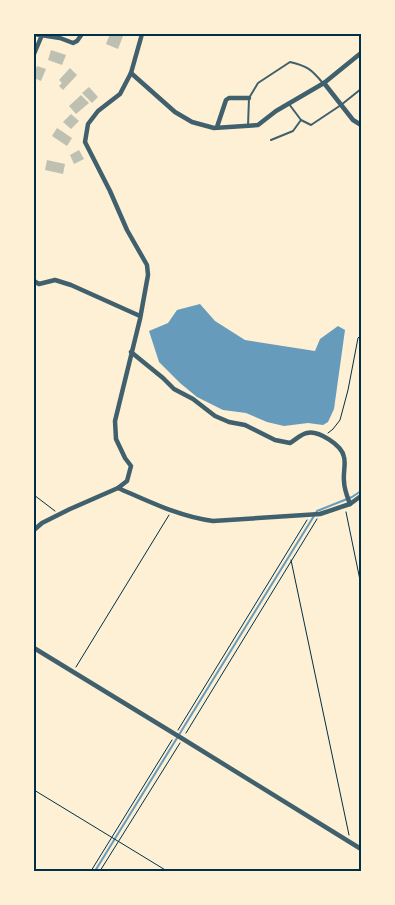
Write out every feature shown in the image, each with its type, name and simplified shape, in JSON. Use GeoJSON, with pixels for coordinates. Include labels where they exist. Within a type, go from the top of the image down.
{"type":"FeatureCollection","features":[{"type":"Feature","properties":{"kind":"street"},"geometry":{"type":"LineString","coordinates":[[34,34],[60,38],[73,43],[77,42],[82,34]]}},
{"type":"Feature","properties":{"kind":"street"},"geometry":{"type":"LineString","coordinates":[[34,530],[42,523],[59,514],[118,488],[127,481],[131,466],[116,439],[115,422],[140,316],[148,275],[147,265],[127,230],[85,142],[88,124],[98,111],[120,94],[131,73],[142,34]]}},
{"type":"Feature","properties":{"kind":"street"},"geometry":{"type":"LineString","coordinates":[[34,54],[42,35]]}},
{"type":"Feature","properties":{"kind":"street"},"geometry":{"type":"LineString","coordinates":[[131,73],[175,112],[192,122],[217,128],[248,126],[258,125],[276,111],[324,83],[361,53]]}},
{"type":"Feature","properties":{"kind":"street"},"geometry":{"type":"LineString","coordinates":[[324,83],[353,120],[361,125]]}},
{"type":"Feature","properties":{"kind":"street"},"geometry":{"type":"LineString","coordinates":[[217,128],[226,100],[230,98],[249,98]]}},
{"type":"Feature","properties":{"kind":"street"},"geometry":{"type":"LineString","coordinates":[[34,281],[39,284],[55,280],[71,285],[140,316]]}},
{"type":"Feature","properties":{"kind":"street"},"geometry":{"type":"LineString","coordinates":[[131,352],[174,389],[193,399],[215,416],[229,422],[245,425],[275,440],[290,443],[306,433],[314,432],[337,445],[342,450],[344,457],[347,505]]}},
{"type":"Feature","properties":{"kind":"street"},"geometry":{"type":"LineString","coordinates":[[118,488],[172,510],[212,521],[310,516],[347,505],[361,496]]}},
{"type":"Feature","properties":{"kind":"street"},"geometry":{"type":"LineString","coordinates":[[34,648],[361,849]]}},
{"type":"Feature","properties":{"kind":"lane"},"geometry":{"type":"LineString","coordinates":[[248,126],[249,98],[258,83],[290,62],[303,65],[324,83]]}},
{"type":"Feature","properties":{"kind":"lane"},"geometry":{"type":"LineString","coordinates":[[289,104],[301,120],[311,125],[361,89]]}},
{"type":"Feature","properties":{"kind":"lane"},"geometry":{"type":"LineString","coordinates":[[270,140],[293,131],[301,120]]}},
{"type":"Feature","properties":{"kind":"path"},"geometry":{"type":"LineString","coordinates":[[324,436],[340,420],[358,338],[361,335]]}},
{"type":"Feature","properties":{"kind":"path"},"geometry":{"type":"LineString","coordinates":[[34,495],[59,514]]}},
{"type":"Feature","properties":{"kind":"path"},"geometry":{"type":"LineString","coordinates":[[347,505],[361,585]]}},
{"type":"Feature","properties":{"kind":"path"},"geometry":{"type":"LineString","coordinates":[[73,672],[172,510]]}},
{"type":"Feature","properties":{"kind":"path"},"geometry":{"type":"LineString","coordinates":[[100,871],[320,514]]}},
{"type":"Feature","properties":{"kind":"path"},"geometry":{"type":"LineString","coordinates":[[91,871],[310,516]]}},
{"type":"Feature","properties":{"kind":"path"},"geometry":{"type":"LineString","coordinates":[[291,560],[351,843]]}},
{"type":"Feature","properties":{"kind":"path"},"geometry":{"type":"LineString","coordinates":[[34,790],[167,871]]}},
{"type":"Feature","properties":{"kind":"water"},"geometry":{"type":"Polygon","coordinates":[[[200,304],[215,321],[245,340],[315,351],[320,339],[338,326],[345,330],[334,409],[328,422],[323,425],[308,423],[284,426],[267,422],[246,413],[223,410],[197,397],[180,383],[159,362],[149,331],[168,323],[177,310],[200,304]]]}},
{"type":"Feature","properties":{"kind":"building"},"geometry":{"type":"Polygon","coordinates":[[[110,34],[123,36],[118,49],[106,44],[110,34]]]}},
{"type":"Feature","properties":{"kind":"building"},"geometry":{"type":"Polygon","coordinates":[[[51,50],[66,55],[62,65],[48,60],[51,50]]]}},
{"type":"Feature","properties":{"kind":"building"},"geometry":{"type":"Polygon","coordinates":[[[37,66],[46,69],[41,81],[34,78],[37,66]]]}},
{"type":"Feature","properties":{"kind":"building"},"geometry":{"type":"Polygon","coordinates":[[[70,68],[77,75],[63,90],[59,86],[62,83],[59,80],[70,68]]]}},
{"type":"Feature","properties":{"kind":"building"},"geometry":{"type":"Polygon","coordinates":[[[89,87],[98,97],[92,103],[82,93],[89,87]]]}},
{"type":"Feature","properties":{"kind":"building"},"geometry":{"type":"Polygon","coordinates":[[[81,95],[89,103],[76,114],[69,106],[81,95]]]}},
{"type":"Feature","properties":{"kind":"building"},"geometry":{"type":"Polygon","coordinates":[[[71,114],[79,121],[71,129],[63,122],[71,114]]]}},
{"type":"Feature","properties":{"kind":"building"},"geometry":{"type":"Polygon","coordinates":[[[57,128],[72,138],[67,146],[52,136],[57,128]]]}},
{"type":"Feature","properties":{"kind":"building"},"geometry":{"type":"Polygon","coordinates":[[[79,150],[84,159],[74,164],[70,155],[79,150]]]}},
{"type":"Feature","properties":{"kind":"building"},"geometry":{"type":"Polygon","coordinates":[[[47,160],[65,164],[63,174],[45,170],[47,160]]]}},
{"type":"Feature","properties":{"kind":"waterway"},"geometry":{"type":"LineString","coordinates":[[95,871],[317,511],[352,497],[361,491]]}}]}
